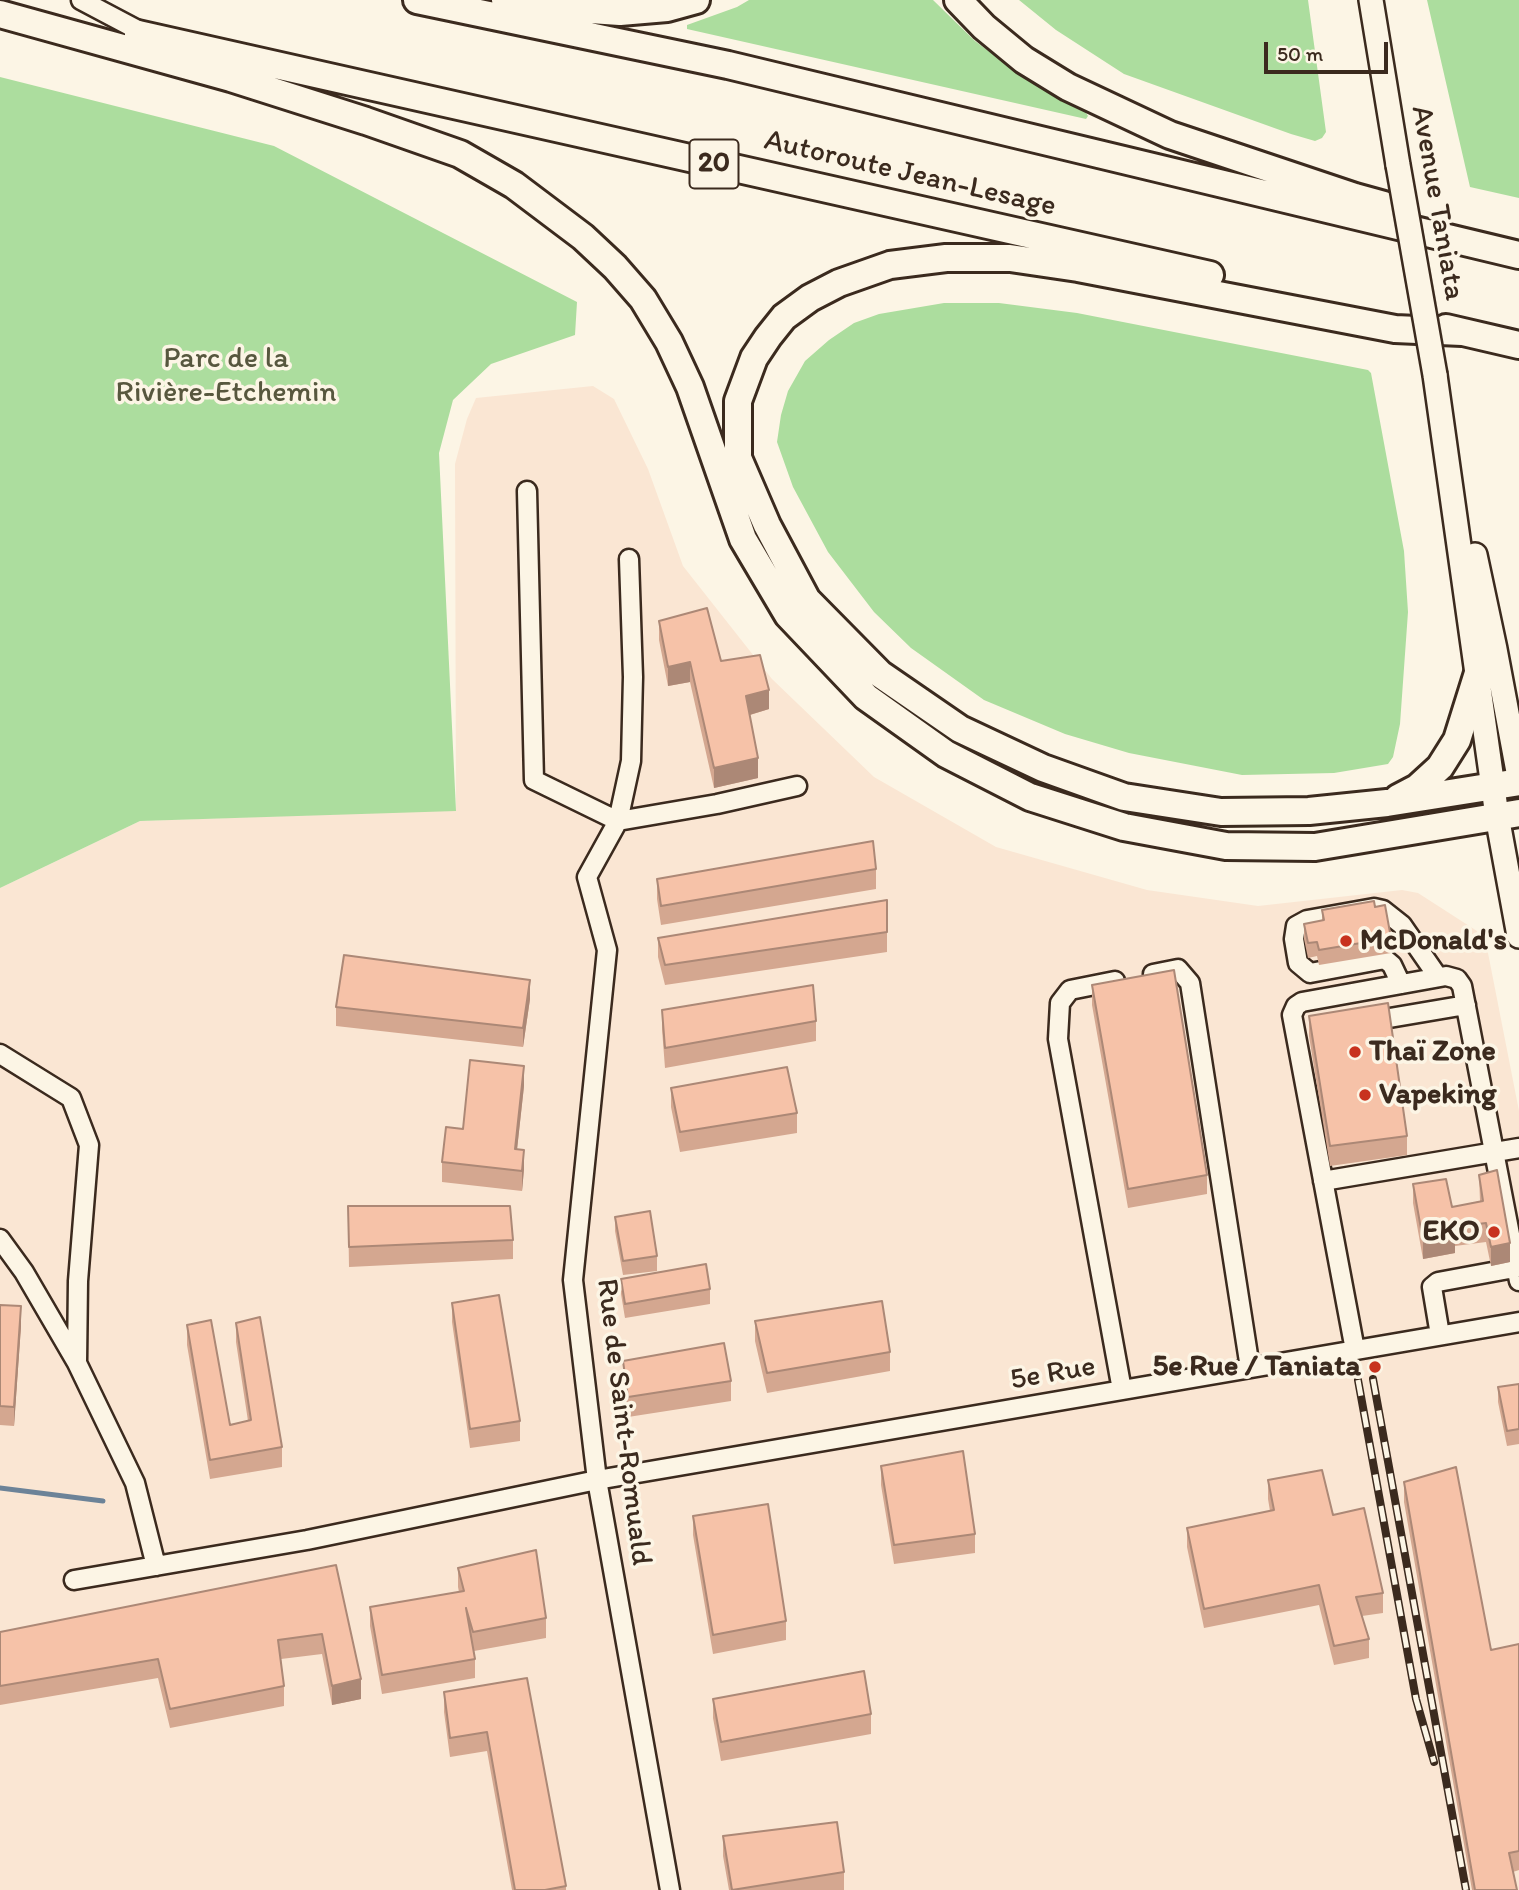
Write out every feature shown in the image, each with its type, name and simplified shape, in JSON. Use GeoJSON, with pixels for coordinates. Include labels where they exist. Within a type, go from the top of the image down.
{"type":"FeatureCollection","features":[{"type":"Feature","properties":{"kind":"highway","name":"Autoroute Jean-Lesage"},"geometry":{"type":"LineString","coordinates":[[417,0],[728,65],[1519,255]]}},
{"type":"Feature","properties":{"kind":"highway"},"geometry":{"type":"LineString","coordinates":[[505,0],[547,8],[620,12],[667,8],[696,0]]}},
{"type":"Feature","properties":{"kind":"highway"},"geometry":{"type":"LineString","coordinates":[[958,0],[984,27],[1024,60],[1068,87],[1170,135],[1355,197],[1481,228],[1519,247]]}},
{"type":"Feature","properties":{"kind":"highway","name":"Autoroute Jean-Lesage"},"geometry":{"type":"LineString","coordinates":[[0,3],[1519,345]]}},
{"type":"Feature","properties":{"kind":"highway"},"geometry":{"type":"LineString","coordinates":[[0,14],[231,78],[366,121],[460,155],[514,185],[583,237],[615,267],[643,299],[669,342],[690,387],[743,539],[788,615],[866,696],[946,754],[1030,797],[1054,805],[1124,827],[1226,846],[1315,847],[1508,815]]}},
{"type":"Feature","properties":{"kind":"highway"},"geometry":{"type":"LineString","coordinates":[[1462,332],[1395,329],[1078,268],[1010,258],[946,257],[890,265],[839,283],[810,298],[784,317],[768,337],[754,358],[738,401],[738,458],[767,525],[807,600],[880,674],[960,729],[1042,768],[1124,797],[1221,812],[1309,811],[1387,803],[1511,782]]}},
{"type":"Feature","properties":{"kind":"highway"},"geometry":{"type":"LineString","coordinates":[[1387,803],[1417,788],[1440,767],[1457,740],[1478,673]]}},
{"type":"Feature","properties":{"kind":"main road","name":"Avenue Taniata"},"geometry":{"type":"LineString","coordinates":[[1371,0],[1435,374],[1478,673],[1511,782]]}},
{"type":"Feature","properties":{"kind":"main road","name":"Avenue Taniata"},"geometry":{"type":"LineString","coordinates":[[1435,374],[1495,649],[1511,782],[1508,815],[1519,936]]}},
{"type":"Feature","properties":{"kind":"street"},"geometry":{"type":"LineString","coordinates":[[81,0],[152,37]]}},
{"type":"Feature","properties":{"kind":"street"},"geometry":{"type":"LineString","coordinates":[[527,491],[534,780],[618,821],[717,804],[797,786]]}},
{"type":"Feature","properties":{"kind":"street"},"geometry":{"type":"LineString","coordinates":[[618,821],[631,761],[633,677],[629,559]]}},
{"type":"Feature","properties":{"kind":"street","name":"Rue de Saint-Romuald"},"geometry":{"type":"LineString","coordinates":[[618,821],[587,877],[607,950],[573,1280],[597,1480],[670,1890]]}},
{"type":"Feature","properties":{"kind":"street"},"geometry":{"type":"LineString","coordinates":[[1401,984],[1392,965],[1385,959],[1310,973],[1298,963],[1294,939],[1296,926],[1307,920],[1374,908],[1383,909],[1402,925],[1438,977]]}},
{"type":"Feature","properties":{"kind":"street"},"geometry":{"type":"LineString","coordinates":[[1122,1390],[1058,1039],[1060,1003],[1070,990],[1178,969],[1190,983],[1250,1368]]}},
{"type":"Feature","properties":{"kind":"street"},"geometry":{"type":"LineString","coordinates":[[1355,1350],[1323,1181],[1302,1034],[1292,1015],[1296,1006],[1302,1002],[1446,976],[1457,979],[1462,986],[1518,1272],[1438,1282],[1432,1287],[1440,1335]]}},
{"type":"Feature","properties":{"kind":"street"},"geometry":{"type":"LineString","coordinates":[[1348,1026],[1466,1005]]}},
{"type":"Feature","properties":{"kind":"street"},"geometry":{"type":"LineString","coordinates":[[0,1055],[71,1098],[89,1145],[78,1281],[77,1363]]}},
{"type":"Feature","properties":{"kind":"street"},"geometry":{"type":"LineString","coordinates":[[1323,1181],[1519,1148]]}},
{"type":"Feature","properties":{"kind":"street"},"geometry":{"type":"LineString","coordinates":[[0,1239],[23,1272],[77,1363],[135,1483],[156,1566]]}},
{"type":"Feature","properties":{"kind":"street","name":"5e Rue"},"geometry":{"type":"LineString","coordinates":[[74,1580],[306,1540],[597,1480],[1519,1322]]}},
{"type":"Feature","properties":{"kind":"shaded area"},"geometry":{"type":"Polygon","coordinates":[[[593,386],[614,399],[648,469],[683,566],[772,679],[874,777],[996,847],[1147,890],[1258,906],[1402,890],[1418,893],[1477,931],[1488,953],[1519,1111],[1519,1890],[0,1890],[0,888],[140,821],[456,810],[455,464],[467,419],[476,398],[593,386]]]}},
{"type":"Feature","properties":{"kind":"green space"},"geometry":{"type":"Polygon","coordinates":[[[749,0],[933,0],[975,41],[1018,73],[1085,111],[1088,116],[1086,119],[687,29],[687,25],[749,0]]]}},
{"type":"Feature","properties":{"kind":"green space"},"geometry":{"type":"Polygon","coordinates":[[[1019,0],[1308,0],[1326,132],[1322,138],[1315,141],[1124,74],[1056,30],[1019,0]]]}},
{"type":"Feature","properties":{"kind":"green space"},"geometry":{"type":"Polygon","coordinates":[[[1427,0],[1519,0],[1519,198],[1470,187],[1427,0]]]}},
{"type":"Feature","properties":{"kind":"green space","name":"Parc de la Rivière-Etchemin"},"geometry":{"type":"Polygon","coordinates":[[[0,77],[274,146],[577,302],[575,335],[491,364],[453,400],[439,453],[456,811],[140,821],[0,888],[0,77]]]}},
{"type":"Feature","properties":{"kind":"green space"},"geometry":{"type":"Polygon","coordinates":[[[944,303],[999,303],[1077,313],[1368,370],[1371,373],[1404,551],[1408,612],[1400,724],[1393,757],[1388,764],[1334,773],[1242,775],[1129,753],[1065,734],[984,700],[911,648],[874,612],[828,552],[793,487],[777,442],[781,415],[788,391],[805,361],[829,340],[854,323],[879,314],[944,303]]]}},
{"type":"Feature","properties":{"kind":"building"},"geometry":{"type":"Polygon","coordinates":[[[707,608],[721,661],[760,655],[769,690],[746,696],[758,758],[714,768],[690,662],[668,667],[659,621],[707,608]]]}},
{"type":"Feature","properties":{"kind":"building"},"geometry":{"type":"Polygon","coordinates":[[[873,841],[876,869],[661,906],[657,879],[873,841]]]}},
{"type":"Feature","properties":{"kind":"building"},"geometry":{"type":"Polygon","coordinates":[[[887,900],[887,932],[665,965],[658,938],[887,900]]]}},
{"type":"Feature","properties":{"kind":"building"},"geometry":{"type":"Polygon","coordinates":[[[1374,901],[1375,907],[1385,905],[1391,938],[1319,950],[1317,942],[1308,943],[1304,924],[1324,920],[1322,910],[1374,901]]]}},
{"type":"Feature","properties":{"kind":"building"},"geometry":{"type":"Polygon","coordinates":[[[344,955],[530,980],[523,1028],[336,1007],[344,955]]]}},
{"type":"Feature","properties":{"kind":"building"},"geometry":{"type":"Polygon","coordinates":[[[1174,970],[1207,1175],[1128,1189],[1092,985],[1174,970]]]}},
{"type":"Feature","properties":{"kind":"building"},"geometry":{"type":"Polygon","coordinates":[[[813,985],[816,1021],[665,1048],[662,1010],[813,985]]]}},
{"type":"Feature","properties":{"kind":"building"},"geometry":{"type":"Polygon","coordinates":[[[1388,1003],[1407,1136],[1330,1146],[1309,1016],[1388,1003]]]}},
{"type":"Feature","properties":{"kind":"building"},"geometry":{"type":"Polygon","coordinates":[[[470,1060],[524,1066],[515,1149],[524,1150],[522,1171],[442,1162],[446,1127],[463,1129],[470,1060]]]}},
{"type":"Feature","properties":{"kind":"building"},"geometry":{"type":"Polygon","coordinates":[[[787,1067],[797,1113],[680,1132],[671,1088],[787,1067]]]}},
{"type":"Feature","properties":{"kind":"building"},"geometry":{"type":"Polygon","coordinates":[[[1497,1170],[1510,1243],[1491,1247],[1486,1223],[1454,1227],[1455,1233],[1423,1240],[1413,1184],[1446,1179],[1452,1207],[1483,1201],[1479,1175],[1497,1170]]]}},
{"type":"Feature","properties":{"kind":"building"},"geometry":{"type":"Polygon","coordinates":[[[348,1206],[510,1206],[513,1240],[349,1247],[348,1206]]]}},
{"type":"Feature","properties":{"kind":"building"},"geometry":{"type":"Polygon","coordinates":[[[650,1211],[657,1256],[623,1261],[615,1217],[650,1211]]]}},
{"type":"Feature","properties":{"kind":"building"},"geometry":{"type":"Polygon","coordinates":[[[706,1264],[710,1289],[625,1304],[621,1279],[706,1264]]]}},
{"type":"Feature","properties":{"kind":"building"},"geometry":{"type":"Polygon","coordinates":[[[499,1295],[520,1421],[470,1429],[452,1303],[499,1295]]]}},
{"type":"Feature","properties":{"kind":"building"},"geometry":{"type":"Polygon","coordinates":[[[882,1301],[890,1352],[767,1373],[755,1321],[882,1301]]]}},
{"type":"Feature","properties":{"kind":"building"},"geometry":{"type":"Polygon","coordinates":[[[0,1305],[21,1306],[14,1407],[0,1406],[0,1305]]]}},
{"type":"Feature","properties":{"kind":"building"},"geometry":{"type":"Polygon","coordinates":[[[260,1317],[282,1447],[210,1460],[187,1325],[211,1320],[230,1425],[251,1420],[236,1323],[260,1317]]]}},
{"type":"Feature","properties":{"kind":"building"},"geometry":{"type":"Polygon","coordinates":[[[724,1343],[731,1381],[628,1397],[623,1361],[724,1343]]]}},
{"type":"Feature","properties":{"kind":"building"},"geometry":{"type":"Polygon","coordinates":[[[1519,1384],[1519,1429],[1507,1431],[1498,1387],[1519,1384]]]}},
{"type":"Feature","properties":{"kind":"building"},"geometry":{"type":"Polygon","coordinates":[[[963,1451],[975,1534],[894,1545],[881,1466],[963,1451]]]}},
{"type":"Feature","properties":{"kind":"building"},"geometry":{"type":"Polygon","coordinates":[[[1456,1467],[1491,1650],[1519,1644],[1519,1851],[1509,1853],[1517,1890],[1475,1890],[1404,1482],[1456,1467]]]}},
{"type":"Feature","properties":{"kind":"building"},"geometry":{"type":"Polygon","coordinates":[[[1322,1470],[1333,1515],[1364,1508],[1383,1593],[1356,1597],[1369,1639],[1334,1646],[1319,1585],[1204,1609],[1187,1528],[1274,1510],[1268,1480],[1322,1470]]]}},
{"type":"Feature","properties":{"kind":"building"},"geometry":{"type":"Polygon","coordinates":[[[768,1504],[786,1621],[713,1635],[693,1516],[768,1504]]]}},
{"type":"Feature","properties":{"kind":"building"},"geometry":{"type":"Polygon","coordinates":[[[536,1550],[546,1618],[473,1632],[466,1608],[475,1659],[382,1675],[370,1607],[464,1591],[458,1568],[536,1550]]]}},
{"type":"Feature","properties":{"kind":"building"},"geometry":{"type":"Polygon","coordinates":[[[336,1565],[361,1679],[332,1686],[322,1634],[278,1640],[284,1686],[170,1709],[158,1659],[0,1686],[0,1632],[336,1565]]]}},
{"type":"Feature","properties":{"kind":"building"},"geometry":{"type":"Polygon","coordinates":[[[864,1671],[871,1714],[721,1742],[713,1699],[864,1671]]]}},
{"type":"Feature","properties":{"kind":"building"},"geometry":{"type":"Polygon","coordinates":[[[527,1678],[566,1886],[545,1890],[515,1890],[487,1732],[450,1738],[444,1692],[527,1678]]]}},
{"type":"Feature","properties":{"kind":"building"},"geometry":{"type":"Polygon","coordinates":[[[837,1822],[844,1872],[732,1890],[723,1836],[837,1822]]]}},
{"type":"Feature","properties":{"kind":"waterway"},"geometry":{"type":"LineString","coordinates":[[0,1488],[103,1501]]}},
{"type":"Feature","properties":{"kind":"railway"},"geometry":{"type":"LineString","coordinates":[[1373,1379],[1466,1890]]}},
{"type":"Feature","properties":{"kind":"railway"},"geometry":{"type":"LineString","coordinates":[[1358,1380],[1416,1699],[1434,1762]]}},
{"type":"Feature","properties":{"kind":"place","name":"McDonald's"},"geometry":{"type":"Point","coordinates":[1346,941]}},
{"type":"Feature","properties":{"kind":"place","name":"Thaï Zone"},"geometry":{"type":"Point","coordinates":[1355,1052]}},
{"type":"Feature","properties":{"kind":"place","name":"Vapeking"},"geometry":{"type":"Point","coordinates":[1365,1095]}},
{"type":"Feature","properties":{"kind":"place","name":"EKO"},"geometry":{"type":"Point","coordinates":[1494,1232]}},
{"type":"Feature","properties":{"kind":"place","name":"5e Rue / Taniata"},"geometry":{"type":"Point","coordinates":[1375,1367]}}]}
